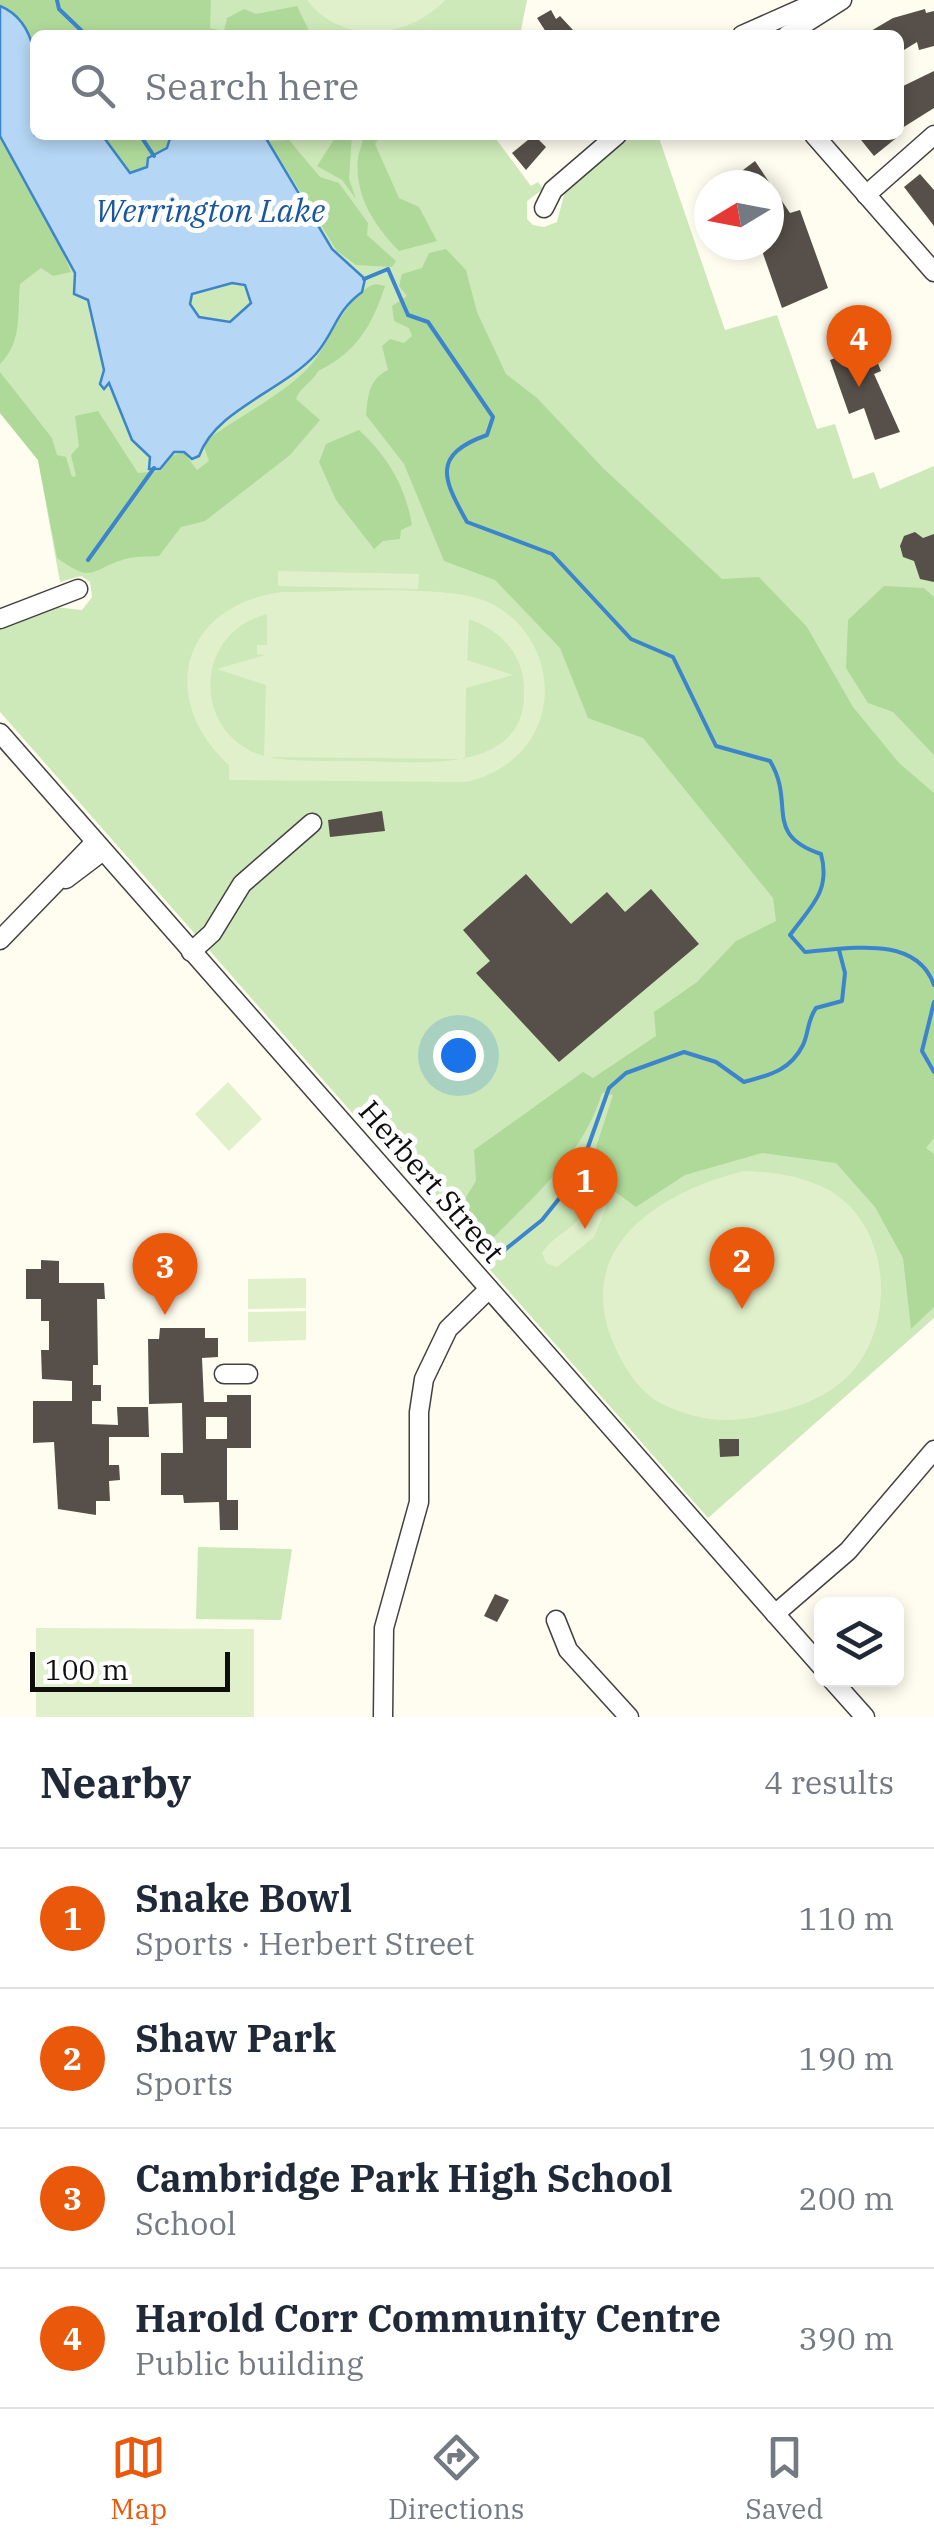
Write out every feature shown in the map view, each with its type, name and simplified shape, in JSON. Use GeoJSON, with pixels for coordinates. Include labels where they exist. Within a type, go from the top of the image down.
{"type":"FeatureCollection","features":[{"type":"Feature","properties":{"kind":"street"},"geometry":{"type":"LineString","coordinates":[[753,30],[821,0]]}},
{"type":"Feature","properties":{"kind":"street"},"geometry":{"type":"LineString","coordinates":[[795,30],[842,0]]}},
{"type":"Feature","properties":{"kind":"street"},"geometry":{"type":"LineString","coordinates":[[866,195],[934,135]]}},
{"type":"Feature","properties":{"kind":"street"},"geometry":{"type":"LineString","coordinates":[[544,208],[553,190],[611,140]]}},
{"type":"Feature","properties":{"kind":"street"},"geometry":{"type":"LineString","coordinates":[[818,140],[934,272]]}},
{"type":"Feature","properties":{"kind":"street"},"geometry":{"type":"LineString","coordinates":[[0,619],[78,589]]}},
{"type":"Feature","properties":{"kind":"street","name":"Herbert Street"},"geometry":{"type":"LineString","coordinates":[[0,733],[814,1658]]}},
{"type":"Feature","properties":{"kind":"street"},"geometry":{"type":"LineString","coordinates":[[191,952],[212,932],[242,884],[312,823]]}},
{"type":"Feature","properties":{"kind":"street"},"geometry":{"type":"LineString","coordinates":[[0,940],[44,894],[99,846]]}},
{"type":"Feature","properties":{"kind":"street"},"geometry":{"type":"LineString","coordinates":[[383,1717],[384,1628],[420,1502],[419,1412],[424,1379],[448,1328],[489,1289]]}},
{"type":"Feature","properties":{"kind":"street"},"geometry":{"type":"LineString","coordinates":[[224,1374],[248,1374]]}},
{"type":"Feature","properties":{"kind":"street"},"geometry":{"type":"LineString","coordinates":[[775,1614],[848,1551],[930,1462]]}},
{"type":"Feature","properties":{"kind":"street"},"geometry":{"type":"LineString","coordinates":[[556,1620],[568,1650],[628,1717]]}},
{"type":"Feature","properties":{"kind":"street"},"geometry":{"type":"LineString","coordinates":[[838,1687],[865,1717]]}},
{"type":"Feature","properties":{"kind":"green space"},"geometry":{"type":"Polygon","coordinates":[[[0,0],[527,0],[521,30],[30,30],[30,140],[497,140],[531,186],[538,182],[543,189],[527,201],[527,219],[544,227],[557,222],[565,191],[621,140],[660,140],[694,240],[694,260],[701,260],[725,330],[777,315],[817,429],[835,424],[853,479],[874,472],[880,489],[934,466],[934,1318],[708,1518],[0,712],[0,627],[55,607],[82,610],[92,597],[90,582],[81,576],[60,582],[38,460],[0,413],[0,0]]]}},
{"type":"Feature","properties":{"kind":"green space"},"geometry":{"type":"Polygon","coordinates":[[[0,0],[211,0],[210,28],[219,30],[30,30],[30,38],[9,10],[0,6],[0,0]]]}},
{"type":"Feature","properties":{"kind":"green space"},"geometry":{"type":"Polygon","coordinates":[[[307,0],[445,0],[413,23],[388,30],[356,30],[321,15],[307,0]]]}},
{"type":"Feature","properties":{"kind":"green space"},"geometry":{"type":"Polygon","coordinates":[[[297,6],[309,30],[224,30],[227,18],[244,9],[256,14],[297,6]]]}},
{"type":"Feature","properties":{"kind":"green space"},"geometry":{"type":"Polygon","coordinates":[[[0,136],[52,227],[71,272],[53,276],[41,268],[20,284],[16,336],[0,364],[0,136]]]}},
{"type":"Feature","properties":{"kind":"green space"},"geometry":{"type":"Polygon","coordinates":[[[106,140],[169,140],[167,148],[148,158],[147,167],[130,173],[106,140]]]}},
{"type":"Feature","properties":{"kind":"green space"},"geometry":{"type":"Polygon","coordinates":[[[289,140],[320,177],[339,183],[368,223],[367,235],[396,261],[392,267],[356,265],[337,251],[269,141],[289,140]]]}},
{"type":"Feature","properties":{"kind":"green space"},"geometry":{"type":"Polygon","coordinates":[[[334,140],[352,140],[349,179],[356,199],[342,180],[317,166],[334,140]]]}},
{"type":"Feature","properties":{"kind":"green space"},"geometry":{"type":"Polygon","coordinates":[[[378,140],[375,144],[399,198],[419,207],[437,241],[399,251],[382,231],[359,185],[362,142],[378,140]]]}},
{"type":"Feature","properties":{"kind":"green space"},"geometry":{"type":"Polygon","coordinates":[[[446,249],[466,270],[477,312],[506,374],[537,398],[603,468],[722,579],[759,577],[807,627],[853,707],[899,763],[934,793],[934,1138],[926,1148],[934,1154],[934,1307],[911,1329],[903,1258],[875,1207],[836,1163],[762,1153],[685,1175],[636,1207],[588,1172],[613,1095],[602,1093],[569,1157],[486,1245],[456,1213],[476,1181],[474,1150],[583,1072],[593,1078],[656,1036],[654,1012],[697,982],[736,941],[776,921],[773,898],[643,738],[588,718],[560,648],[495,580],[444,561],[404,464],[366,415],[373,383],[388,370],[382,346],[390,339],[404,343],[412,336],[409,328],[394,321],[392,306],[407,296],[399,286],[402,274],[422,268],[429,253],[446,249]]]}},
{"type":"Feature","properties":{"kind":"green space"},"geometry":{"type":"Polygon","coordinates":[[[376,284],[385,286],[361,337],[343,356],[318,371],[298,395],[296,399],[320,420],[290,455],[205,521],[181,527],[159,556],[129,558],[86,573],[57,558],[38,460],[0,413],[0,372],[52,438],[57,455],[66,457],[72,477],[76,476],[71,455],[79,446],[75,416],[98,411],[138,473],[161,471],[168,456],[184,453],[197,470],[209,461],[204,447],[210,438],[299,376],[320,352],[352,302],[376,284]]]}},
{"type":"Feature","properties":{"kind":"green space"},"geometry":{"type":"Polygon","coordinates":[[[359,430],[393,472],[405,496],[412,525],[401,530],[400,539],[383,541],[374,549],[336,500],[319,462],[326,444],[359,430]]]}},
{"type":"Feature","properties":{"kind":"green space"},"geometry":{"type":"Polygon","coordinates":[[[278,571],[419,574],[418,589],[278,586],[278,571]]]}},
{"type":"Feature","properties":{"kind":"green space"},"geometry":{"type":"Polygon","coordinates":[[[884,586],[924,588],[934,597],[934,755],[893,712],[868,703],[846,668],[848,620],[884,586]]]}},
{"type":"Feature","properties":{"kind":"green space"},"geometry":{"type":"Polygon","coordinates":[[[403,590],[449,593],[488,602],[519,624],[539,656],[545,694],[537,727],[523,749],[504,766],[466,782],[229,780],[229,765],[206,739],[192,711],[187,684],[191,658],[202,634],[222,615],[249,600],[283,592],[403,590]],[[267,614],[243,625],[225,641],[214,661],[210,684],[213,706],[223,727],[240,744],[264,756],[266,685],[217,669],[265,655],[257,654],[257,645],[267,645],[267,614]],[[469,619],[467,660],[513,675],[466,688],[465,758],[494,748],[512,733],[523,710],[523,678],[511,648],[497,634],[469,619]],[[269,757],[303,761],[457,759],[269,757]]]}},
{"type":"Feature","properties":{"kind":"green space"},"geometry":{"type":"Polygon","coordinates":[[[228,1082],[262,1119],[229,1151],[195,1114],[228,1082]]]}},
{"type":"Feature","properties":{"kind":"green space"},"geometry":{"type":"Polygon","coordinates":[[[744,1171],[805,1180],[848,1204],[864,1225],[875,1250],[880,1305],[863,1357],[828,1392],[775,1413],[712,1419],[662,1404],[634,1380],[615,1347],[604,1312],[604,1280],[614,1253],[631,1229],[654,1210],[712,1180],[744,1171]]]}},
{"type":"Feature","properties":{"kind":"green space"},"geometry":{"type":"Polygon","coordinates":[[[588,1202],[607,1206],[594,1237],[557,1267],[546,1263],[542,1253],[578,1220],[588,1202]]]}},
{"type":"Feature","properties":{"kind":"green space"},"geometry":{"type":"Polygon","coordinates":[[[306,1278],[306,1308],[248,1309],[248,1279],[306,1278]]]}},
{"type":"Feature","properties":{"kind":"green space"},"geometry":{"type":"Polygon","coordinates":[[[306,1311],[306,1340],[248,1342],[248,1312],[306,1311]]]}},
{"type":"Feature","properties":{"kind":"green space"},"geometry":{"type":"Polygon","coordinates":[[[198,1547],[292,1549],[281,1620],[196,1619],[198,1547]]]}},
{"type":"Feature","properties":{"kind":"green space"},"geometry":{"type":"Polygon","coordinates":[[[36,1628],[254,1629],[254,1717],[36,1717],[36,1628]]]}},
{"type":"Feature","properties":{"kind":"water","name":"Werrington Lake"},"geometry":{"type":"Polygon","coordinates":[[[0,6],[15,16],[30,40],[30,140],[106,140],[130,173],[147,167],[148,158],[167,148],[169,140],[267,140],[332,249],[365,279],[362,292],[346,307],[323,345],[302,367],[220,425],[199,456],[192,459],[184,452],[174,452],[160,469],[149,469],[150,457],[132,440],[109,383],[104,389],[100,384],[104,370],[88,300],[74,294],[75,273],[0,136],[0,6]],[[232,283],[192,294],[190,304],[199,317],[230,322],[251,303],[245,285],[232,283]]]}},
{"type":"Feature","properties":{"kind":"building"},"geometry":{"type":"Polygon","coordinates":[[[925,9],[926,13],[934,11],[934,46],[919,50],[917,42],[904,50],[904,30],[873,30],[893,18],[925,9]]]}},
{"type":"Feature","properties":{"kind":"building"},"geometry":{"type":"Polygon","coordinates":[[[551,10],[556,19],[560,16],[573,30],[545,30],[537,18],[551,10]]]}},
{"type":"Feature","properties":{"kind":"building"},"geometry":{"type":"Polygon","coordinates":[[[934,71],[934,108],[904,127],[904,86],[934,71]]]}},
{"type":"Feature","properties":{"kind":"building"},"geometry":{"type":"Polygon","coordinates":[[[528,140],[539,140],[546,147],[526,170],[512,153],[528,140]]]}},
{"type":"Feature","properties":{"kind":"building"},"geometry":{"type":"Polygon","coordinates":[[[861,140],[894,140],[874,156],[861,140]]]}},
{"type":"Feature","properties":{"kind":"building"},"geometry":{"type":"Polygon","coordinates":[[[755,161],[761,170],[743,170],[755,161]]]}},
{"type":"Feature","properties":{"kind":"building"},"geometry":{"type":"Polygon","coordinates":[[[920,174],[934,190],[934,226],[904,187],[920,174]]]}},
{"type":"Feature","properties":{"kind":"building"},"geometry":{"type":"Polygon","coordinates":[[[784,204],[790,213],[800,210],[828,288],[782,308],[765,260],[784,260],[784,204]]]}},
{"type":"Feature","properties":{"kind":"building"},"geometry":{"type":"Polygon","coordinates":[[[870,344],[881,371],[874,374],[900,432],[875,440],[864,408],[849,414],[830,360],[870,344]]]}},
{"type":"Feature","properties":{"kind":"building"},"geometry":{"type":"Polygon","coordinates":[[[915,532],[923,538],[934,534],[934,582],[920,579],[914,561],[903,557],[900,546],[904,536],[915,532]]]}},
{"type":"Feature","properties":{"kind":"building"},"geometry":{"type":"Polygon","coordinates":[[[382,811],[385,831],[330,837],[328,820],[382,811]]]}},
{"type":"Feature","properties":{"kind":"building"},"geometry":{"type":"Polygon","coordinates":[[[526,874],[571,924],[607,892],[625,912],[651,889],[699,944],[559,1062],[476,973],[490,961],[463,930],[526,874]]]}},
{"type":"Feature","properties":{"kind":"building"},"geometry":{"type":"Polygon","coordinates":[[[41,1260],[59,1261],[59,1283],[104,1283],[105,1299],[97,1299],[98,1365],[93,1365],[93,1385],[101,1385],[101,1401],[92,1401],[92,1424],[118,1425],[117,1407],[148,1407],[149,1437],[109,1437],[109,1465],[119,1465],[120,1480],[109,1481],[110,1501],[96,1501],[96,1515],[58,1509],[54,1442],[33,1443],[33,1401],[72,1401],[72,1381],[42,1379],[41,1350],[49,1350],[49,1321],[41,1321],[41,1299],[26,1299],[26,1269],[41,1269],[41,1260]]]}},
{"type":"Feature","properties":{"kind":"building"},"geometry":{"type":"Polygon","coordinates":[[[160,1328],[205,1328],[205,1338],[218,1338],[218,1357],[202,1358],[204,1402],[227,1402],[227,1395],[251,1395],[251,1448],[227,1448],[227,1500],[238,1500],[238,1530],[220,1530],[219,1502],[184,1503],[183,1495],[161,1495],[161,1453],[183,1453],[182,1403],[149,1404],[148,1339],[159,1339],[160,1328]],[[206,1417],[206,1439],[227,1439],[227,1417],[206,1417]]]}},
{"type":"Feature","properties":{"kind":"building"},"geometry":{"type":"Polygon","coordinates":[[[719,1439],[739,1439],[739,1456],[720,1457],[719,1439]]]}},
{"type":"Feature","properties":{"kind":"building"},"geometry":{"type":"Polygon","coordinates":[[[495,1594],[509,1600],[497,1622],[484,1616],[495,1594]]]}},
{"type":"Feature","properties":{"kind":"waterway"},"geometry":{"type":"LineString","coordinates":[[57,0],[59,9],[81,30]]}},
{"type":"Feature","properties":{"kind":"waterway"},"geometry":{"type":"LineString","coordinates":[[143,140],[154,156]]}},
{"type":"Feature","properties":{"kind":"waterway"},"geometry":{"type":"LineString","coordinates":[[364,279],[388,269],[408,315],[428,322],[493,417],[487,435],[457,451],[447,470],[452,493],[467,522],[552,554],[631,639],[673,657],[716,746],[770,761],[781,791],[786,827],[803,846],[821,854],[823,867],[817,897],[790,935],[805,952],[860,948],[897,951],[925,969],[934,985]]}},
{"type":"Feature","properties":{"kind":"waterway"},"geometry":{"type":"LineString","coordinates":[[88,560],[154,468]]}},
{"type":"Feature","properties":{"kind":"waterway"},"geometry":{"type":"LineString","coordinates":[[497,1256],[542,1220],[578,1175],[609,1088],[626,1073],[684,1052],[716,1062],[744,1082],[778,1071],[792,1061],[803,1045],[816,1008],[842,1001],[845,973],[839,950]]}},
{"type":"Feature","properties":{"kind":"waterway"},"geometry":{"type":"LineString","coordinates":[[934,1002],[922,1051],[934,1072]]}},
{"type":"Feature","properties":{"kind":"place","name":"Harold Corr Community Centre"},"geometry":{"type":"Point","coordinates":[859,387]}},
{"type":"Feature","properties":{"kind":"place","name":"Snake Bowl"},"geometry":{"type":"Point","coordinates":[585,1229]}},
{"type":"Feature","properties":{"kind":"place","name":"Shaw Park"},"geometry":{"type":"Point","coordinates":[742,1309]}},
{"type":"Feature","properties":{"kind":"place","name":"Cambridge Park High School"},"geometry":{"type":"Point","coordinates":[165,1315]}}]}
